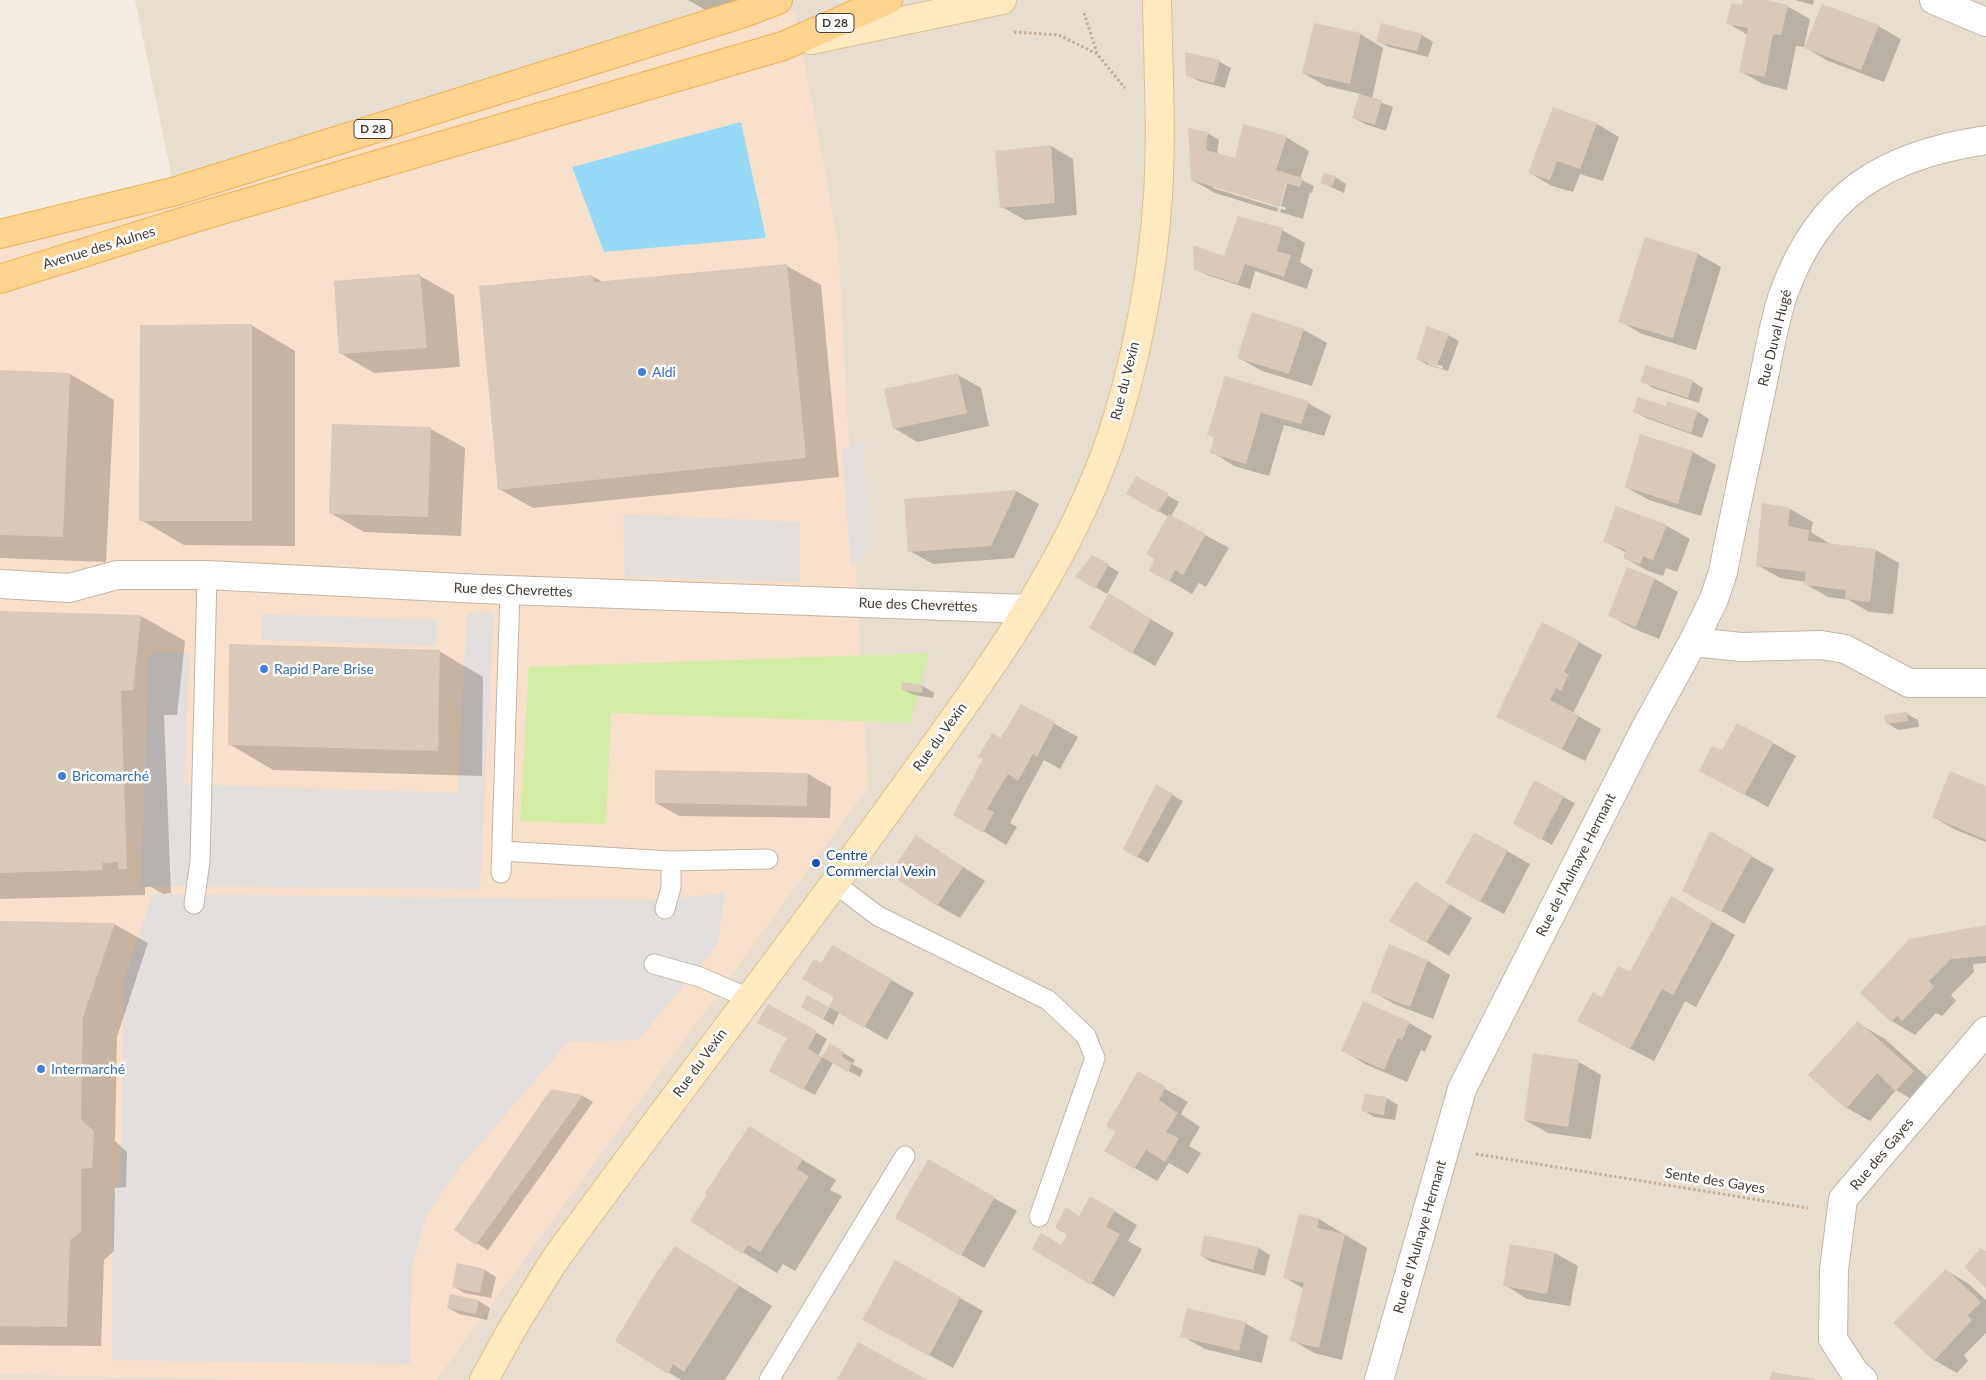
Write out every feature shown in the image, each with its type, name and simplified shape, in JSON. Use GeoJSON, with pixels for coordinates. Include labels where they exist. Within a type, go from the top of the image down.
{"type":"FeatureCollection","features":[{"type":"Feature","properties":{"kind":"main road","name":"D 28"},"geometry":{"type":"LineString","coordinates":[[0,234],[176,191],[744,13],[778,0]]}},
{"type":"Feature","properties":{"kind":"main road","name":"D 28"},"geometry":{"type":"LineString","coordinates":[[783,46],[888,0]]}},
{"type":"Feature","properties":{"kind":"main road"},"geometry":{"type":"LineString","coordinates":[[783,46],[1002,0]]}},
{"type":"Feature","properties":{"kind":"main road","name":"Rue du Vexin"},"geometry":{"type":"LineString","coordinates":[[484,1380],[512,1329],[554,1261],[975,689],[1055,563],[1086,501],[1118,416],[1142,315],[1151,262],[1158,194],[1157,0]]}},
{"type":"Feature","properties":{"kind":"main road","name":"Avenue des Aulnes"},"geometry":{"type":"LineString","coordinates":[[0,279],[198,217],[783,46]]}},
{"type":"Feature","properties":{"kind":"street"},"geometry":{"type":"LineString","coordinates":[[1934,0],[1986,22]]}},
{"type":"Feature","properties":{"kind":"street","name":"Rue Duval Hugé"},"geometry":{"type":"LineString","coordinates":[[1693,642],[1714,599],[1723,572],[1772,338],[1783,296],[1803,250],[1824,218],[1847,194],[1872,175],[1930,150],[1986,140]]}},
{"type":"Feature","properties":{"kind":"street","name":"Rue des Chevrettes"},"geometry":{"type":"LineString","coordinates":[[0,584],[69,588],[117,576],[207,575],[510,590],[1027,609]]}},
{"type":"Feature","properties":{"kind":"street"},"geometry":{"type":"LineString","coordinates":[[1693,642],[1740,647],[1821,645],[1845,649],[1909,683],[1986,684]]}},
{"type":"Feature","properties":{"kind":"street","name":"Rue de l'Aulnaye Hermant"},"geometry":{"type":"LineString","coordinates":[[1378,1380],[1462,1089],[1640,740],[1693,642]]}},
{"type":"Feature","properties":{"kind":"street","name":"Rue des Gayes"},"geometry":{"type":"LineString","coordinates":[[1863,1380],[1855,1373],[1833,1339],[1834,1270],[1843,1199],[1986,1031]]}},
{"type":"Feature","properties":{"kind":"lane"},"geometry":{"type":"LineString","coordinates":[[194,904],[200,861],[207,575]]}},
{"type":"Feature","properties":{"kind":"lane"},"geometry":{"type":"LineString","coordinates":[[501,873],[510,590]]}},
{"type":"Feature","properties":{"kind":"lane"},"geometry":{"type":"LineString","coordinates":[[502,851],[671,861],[768,859]]}},
{"type":"Feature","properties":{"kind":"lane"},"geometry":{"type":"LineString","coordinates":[[665,908],[671,887],[671,861]]}},
{"type":"Feature","properties":{"kind":"lane"},"geometry":{"type":"LineString","coordinates":[[834,883],[878,916],[1048,1000],[1086,1036],[1095,1058],[1039,1217]]}},
{"type":"Feature","properties":{"kind":"lane"},"geometry":{"type":"LineString","coordinates":[[654,964],[700,977],[748,998]]}},
{"type":"Feature","properties":{"kind":"lane"},"geometry":{"type":"LineString","coordinates":[[768,1380],[904,1156]]}},
{"type":"Feature","properties":{"kind":"path"},"geometry":{"type":"LineString","coordinates":[[1084,13],[1097,54],[1128,92]]}},
{"type":"Feature","properties":{"kind":"path"},"geometry":{"type":"LineString","coordinates":[[1004,31],[1058,35],[1097,54]]}},
{"type":"Feature","properties":{"kind":"path","name":"Sente des Gayes"},"geometry":{"type":"LineString","coordinates":[[1446,1149],[1808,1208],[1807,1217]]}},
{"type":"Feature","properties":{"kind":"shaded area"},"geometry":{"type":"Polygon","coordinates":[[[135,0],[1986,0],[1986,1380],[436,1380],[868,787],[795,11],[177,202],[135,0]]]}},
{"type":"Feature","properties":{"kind":"shaded area"},"geometry":{"type":"Polygon","coordinates":[[[795,10],[838,243],[868,787],[436,1380],[257,1380],[0,1374],[0,245],[177,202],[795,10]]]}},
{"type":"Feature","properties":{"kind":"shaded area"},"geometry":{"type":"Polygon","coordinates":[[[863,440],[872,550],[851,566],[842,450],[863,440]]]}},
{"type":"Feature","properties":{"kind":"shaded area"},"geometry":{"type":"Polygon","coordinates":[[[623,514],[800,522],[800,582],[625,577],[623,514]]]}},
{"type":"Feature","properties":{"kind":"shaded area"},"geometry":{"type":"Polygon","coordinates":[[[494,612],[480,889],[141,886],[149,653],[190,653],[184,784],[458,793],[467,613],[494,612]]]}},
{"type":"Feature","properties":{"kind":"shaded area"},"geometry":{"type":"Polygon","coordinates":[[[262,614],[437,620],[436,646],[261,640],[262,614]]]}},
{"type":"Feature","properties":{"kind":"shaded area"},"geometry":{"type":"Polygon","coordinates":[[[725,893],[718,944],[638,1040],[568,1042],[460,1167],[426,1216],[412,1269],[410,1364],[112,1360],[112,1199],[121,1179],[124,980],[153,894],[660,900],[725,893]]]}},
{"type":"Feature","properties":{"kind":"shaded area"},"geometry":{"type":"Polygon","coordinates":[[[0,1374],[257,1380],[0,1380],[0,1374]]]}},
{"type":"Feature","properties":{"kind":"green space"},"geometry":{"type":"Polygon","coordinates":[[[930,653],[910,723],[611,713],[606,824],[520,821],[529,667],[930,653]]]}},
{"type":"Feature","properties":{"kind":"water"},"geometry":{"type":"Polygon","coordinates":[[[741,122],[766,238],[604,252],[572,167],[741,122]]]}},
{"type":"Feature","properties":{"kind":"building"},"geometry":{"type":"Polygon","coordinates":[[[1743,0],[1767,0],[1788,5],[1781,35],[1773,34],[1765,77],[1739,72],[1748,28],[1726,24],[1731,3],[1742,5],[1743,0]]]}},
{"type":"Feature","properties":{"kind":"building"},"geometry":{"type":"Polygon","coordinates":[[[1822,4],[1879,25],[1861,70],[1804,48],[1822,4]]]}},
{"type":"Feature","properties":{"kind":"building"},"geometry":{"type":"Polygon","coordinates":[[[1314,23],[1361,33],[1350,84],[1302,73],[1314,23]]]}},
{"type":"Feature","properties":{"kind":"building"},"geometry":{"type":"Polygon","coordinates":[[[1381,23],[1422,34],[1417,51],[1376,42],[1381,23]]]}},
{"type":"Feature","properties":{"kind":"building"},"geometry":{"type":"Polygon","coordinates":[[[1185,52],[1220,60],[1214,83],[1186,76],[1185,52]]]}},
{"type":"Feature","properties":{"kind":"building"},"geometry":{"type":"Polygon","coordinates":[[[1359,94],[1382,100],[1375,125],[1352,118],[1359,94]]]}},
{"type":"Feature","properties":{"kind":"building"},"geometry":{"type":"Polygon","coordinates":[[[1553,107],[1597,123],[1580,169],[1557,161],[1550,180],[1528,173],[1553,107]]]}},
{"type":"Feature","properties":{"kind":"building"},"geometry":{"type":"Polygon","coordinates":[[[1243,124],[1287,136],[1276,170],[1303,178],[1300,187],[1286,183],[1280,207],[1191,180],[1188,128],[1208,132],[1206,150],[1235,158],[1243,124]]]}},
{"type":"Feature","properties":{"kind":"building"},"geometry":{"type":"Polygon","coordinates":[[[1051,145],[1055,203],[1000,208],[995,151],[1051,145]]]}},
{"type":"Feature","properties":{"kind":"building"},"geometry":{"type":"Polygon","coordinates":[[[1324,173],[1336,176],[1332,187],[1320,183],[1324,173]]]}},
{"type":"Feature","properties":{"kind":"building"},"geometry":{"type":"Polygon","coordinates":[[[1238,216],[1283,228],[1277,251],[1291,255],[1284,277],[1245,264],[1238,284],[1194,270],[1193,245],[1224,256],[1238,216]]]}},
{"type":"Feature","properties":{"kind":"building"},"geometry":{"type":"Polygon","coordinates":[[[1645,237],[1698,253],[1673,338],[1618,322],[1645,237]]]}},
{"type":"Feature","properties":{"kind":"building","name":"Aldi"},"geometry":{"type":"Polygon","coordinates":[[[787,264],[806,458],[498,490],[479,286],[592,275],[594,282],[787,264]]]}},
{"type":"Feature","properties":{"kind":"building"},"geometry":{"type":"Polygon","coordinates":[[[420,274],[427,348],[339,354],[334,281],[420,274]]]}},
{"type":"Feature","properties":{"kind":"building"},"geometry":{"type":"Polygon","coordinates":[[[1252,312],[1304,329],[1289,374],[1237,358],[1252,312]]]}},
{"type":"Feature","properties":{"kind":"building"},"geometry":{"type":"Polygon","coordinates":[[[252,324],[252,521],[139,521],[140,325],[252,324]]]}},
{"type":"Feature","properties":{"kind":"building"},"geometry":{"type":"Polygon","coordinates":[[[1427,326],[1449,334],[1437,366],[1416,359],[1427,326]]]}},
{"type":"Feature","properties":{"kind":"building"},"geometry":{"type":"Polygon","coordinates":[[[1646,365],[1693,380],[1688,398],[1640,382],[1646,365]]]}},
{"type":"Feature","properties":{"kind":"building"},"geometry":{"type":"Polygon","coordinates":[[[0,370],[70,373],[63,537],[0,535],[0,370]]]}},
{"type":"Feature","properties":{"kind":"building"},"geometry":{"type":"Polygon","coordinates":[[[958,373],[967,413],[893,429],[884,389],[958,373]]]}},
{"type":"Feature","properties":{"kind":"building"},"geometry":{"type":"Polygon","coordinates":[[[1225,376],[1309,401],[1301,424],[1261,413],[1246,464],[1210,453],[1214,437],[1207,435],[1225,376]]]}},
{"type":"Feature","properties":{"kind":"building"},"geometry":{"type":"Polygon","coordinates":[[[1638,397],[1666,406],[1667,401],[1698,411],[1691,433],[1633,412],[1638,397]]]}},
{"type":"Feature","properties":{"kind":"building"},"geometry":{"type":"Polygon","coordinates":[[[332,424],[431,427],[428,517],[329,514],[332,424]]]}},
{"type":"Feature","properties":{"kind":"building"},"geometry":{"type":"Polygon","coordinates":[[[1640,434],[1693,451],[1678,504],[1625,487],[1640,434]]]}},
{"type":"Feature","properties":{"kind":"building"},"geometry":{"type":"Polygon","coordinates":[[[1136,476],[1169,494],[1158,512],[1126,494],[1136,476]]]}},
{"type":"Feature","properties":{"kind":"building"},"geometry":{"type":"Polygon","coordinates":[[[1017,490],[991,546],[908,552],[904,499],[1017,490]]]}},
{"type":"Feature","properties":{"kind":"building"},"geometry":{"type":"Polygon","coordinates":[[[1762,503],[1790,508],[1788,526],[1809,530],[1808,541],[1876,549],[1870,602],[1845,599],[1846,590],[1804,585],[1806,572],[1756,566],[1762,503]]]}},
{"type":"Feature","properties":{"kind":"building"},"geometry":{"type":"Polygon","coordinates":[[[1616,506],[1667,525],[1653,560],[1643,556],[1640,564],[1623,558],[1626,550],[1603,542],[1616,506]]]}},
{"type":"Feature","properties":{"kind":"building"},"geometry":{"type":"Polygon","coordinates":[[[1169,514],[1206,534],[1183,575],[1175,570],[1169,582],[1149,571],[1155,559],[1146,554],[1169,514]]]}},
{"type":"Feature","properties":{"kind":"building"},"geometry":{"type":"Polygon","coordinates":[[[1092,555],[1109,564],[1095,589],[1075,577],[1092,555]]]}},
{"type":"Feature","properties":{"kind":"building"},"geometry":{"type":"Polygon","coordinates":[[[1627,567],[1655,578],[1636,627],[1608,616],[1627,567]]]}},
{"type":"Feature","properties":{"kind":"building"},"geometry":{"type":"Polygon","coordinates":[[[1109,593],[1151,619],[1132,654],[1089,628],[1109,593]]]}},
{"type":"Feature","properties":{"kind":"building","name":"Bricomarché"},"geometry":{"type":"Polygon","coordinates":[[[0,611],[141,615],[133,690],[121,691],[127,869],[118,869],[118,862],[102,863],[102,870],[0,873],[0,611]]]}},
{"type":"Feature","properties":{"kind":"building"},"geometry":{"type":"Polygon","coordinates":[[[1542,622],[1580,641],[1564,672],[1569,674],[1561,691],[1556,688],[1550,700],[1579,715],[1562,749],[1496,717],[1542,622]]]}},
{"type":"Feature","properties":{"kind":"building"},"geometry":{"type":"Polygon","coordinates":[[[229,644],[440,650],[438,751],[228,745],[229,644]]]}},
{"type":"Feature","properties":{"kind":"building"},"geometry":{"type":"Polygon","coordinates":[[[902,682],[923,685],[922,693],[901,690],[902,682]]]}},
{"type":"Feature","properties":{"kind":"building"},"geometry":{"type":"Polygon","coordinates":[[[1021,704],[1055,722],[1037,757],[1033,754],[1018,781],[1008,774],[987,809],[994,812],[983,833],[953,815],[983,759],[978,757],[992,733],[1001,738],[1021,704]]]}},
{"type":"Feature","properties":{"kind":"building"},"geometry":{"type":"Polygon","coordinates":[[[1907,712],[1908,721],[1886,724],[1884,715],[1907,712]]]}},
{"type":"Feature","properties":{"kind":"building"},"geometry":{"type":"Polygon","coordinates":[[[1737,723],[1774,742],[1744,795],[1699,771],[1712,746],[1722,750],[1737,723]]]}},
{"type":"Feature","properties":{"kind":"building"},"geometry":{"type":"Polygon","coordinates":[[[655,770],[808,773],[807,806],[655,803],[655,770]]]}},
{"type":"Feature","properties":{"kind":"building"},"geometry":{"type":"Polygon","coordinates":[[[1950,771],[1986,786],[1986,840],[1932,817],[1950,771]]]}},
{"type":"Feature","properties":{"kind":"building"},"geometry":{"type":"Polygon","coordinates":[[[1534,780],[1564,796],[1541,840],[1513,824],[1534,780]]]}},
{"type":"Feature","properties":{"kind":"building"},"geometry":{"type":"Polygon","coordinates":[[[1156,784],[1173,794],[1137,858],[1123,849],[1156,784]]]}},
{"type":"Feature","properties":{"kind":"building"},"geometry":{"type":"Polygon","coordinates":[[[1710,831],[1752,855],[1721,912],[1682,891],[1710,831]]]}},
{"type":"Feature","properties":{"kind":"building"},"geometry":{"type":"Polygon","coordinates":[[[1474,833],[1508,850],[1480,902],[1445,883],[1474,833]]]}},
{"type":"Feature","properties":{"kind":"building"},"geometry":{"type":"Polygon","coordinates":[[[916,835],[963,867],[937,906],[889,874],[916,835]]]}},
{"type":"Feature","properties":{"kind":"building"},"geometry":{"type":"Polygon","coordinates":[[[1415,881],[1450,904],[1426,943],[1389,921],[1415,881]]]}},
{"type":"Feature","properties":{"kind":"building"},"geometry":{"type":"Polygon","coordinates":[[[1671,896],[1713,921],[1673,995],[1662,989],[1630,1049],[1577,1021],[1593,992],[1602,997],[1618,966],[1630,972],[1671,896]]]}},
{"type":"Feature","properties":{"kind":"building","name":"Intermarché"},"geometry":{"type":"Polygon","coordinates":[[[0,921],[115,923],[83,1017],[81,1120],[94,1131],[92,1168],[81,1169],[81,1232],[70,1240],[67,1327],[0,1326],[0,921]]]}},
{"type":"Feature","properties":{"kind":"building"},"geometry":{"type":"Polygon","coordinates":[[[1986,925],[1986,956],[1951,959],[1929,981],[1934,987],[1902,1021],[1897,1016],[1891,1022],[1860,993],[1909,939],[1986,925]]]}},
{"type":"Feature","properties":{"kind":"building"},"geometry":{"type":"Polygon","coordinates":[[[1389,944],[1428,960],[1410,1007],[1370,992],[1389,944]]]}},
{"type":"Feature","properties":{"kind":"building"},"geometry":{"type":"Polygon","coordinates":[[[832,945],[892,979],[864,1028],[829,1007],[834,997],[802,979],[814,959],[821,963],[832,945]]]}},
{"type":"Feature","properties":{"kind":"building"},"geometry":{"type":"Polygon","coordinates":[[[807,995],[829,1007],[822,1019],[801,1007],[807,995]]]}},
{"type":"Feature","properties":{"kind":"building"},"geometry":{"type":"Polygon","coordinates":[[[1363,1001],[1410,1022],[1402,1040],[1398,1038],[1384,1070],[1341,1051],[1363,1001]]]}},
{"type":"Feature","properties":{"kind":"building"},"geometry":{"type":"Polygon","coordinates":[[[768,1004],[817,1031],[808,1049],[822,1057],[803,1090],[769,1071],[787,1038],[757,1023],[768,1004]]]}},
{"type":"Feature","properties":{"kind":"building"},"geometry":{"type":"Polygon","coordinates":[[[1858,1021],[1914,1071],[1895,1091],[1877,1073],[1846,1109],[1808,1075],[1858,1021]]]}},
{"type":"Feature","properties":{"kind":"building"},"geometry":{"type":"Polygon","coordinates":[[[830,1043],[844,1052],[842,1057],[852,1063],[848,1072],[822,1057],[830,1043]]]}},
{"type":"Feature","properties":{"kind":"building"},"geometry":{"type":"Polygon","coordinates":[[[1533,1053],[1579,1060],[1568,1127],[1524,1120],[1533,1053]]]}},
{"type":"Feature","properties":{"kind":"building"},"geometry":{"type":"Polygon","coordinates":[[[1138,1071],[1166,1087],[1159,1100],[1178,1113],[1166,1132],[1179,1138],[1165,1162],[1146,1150],[1134,1169],[1104,1151],[1116,1132],[1106,1126],[1138,1071]]]}},
{"type":"Feature","properties":{"kind":"building"},"geometry":{"type":"Polygon","coordinates":[[[551,1089],[583,1095],[476,1245],[454,1230],[551,1089]]]}},
{"type":"Feature","properties":{"kind":"building"},"geometry":{"type":"Polygon","coordinates":[[[1365,1094],[1387,1097],[1384,1115],[1361,1111],[1365,1094]]]}},
{"type":"Feature","properties":{"kind":"building"},"geometry":{"type":"Polygon","coordinates":[[[749,1126],[803,1159],[797,1169],[809,1176],[760,1252],[748,1245],[742,1254],[690,1221],[707,1194],[705,1193],[749,1126]]]}},
{"type":"Feature","properties":{"kind":"building"},"geometry":{"type":"Polygon","coordinates":[[[928,1159],[995,1197],[961,1256],[895,1218],[928,1159]]]}},
{"type":"Feature","properties":{"kind":"building"},"geometry":{"type":"Polygon","coordinates":[[[1090,1196],[1115,1210],[1106,1227],[1120,1234],[1091,1285],[1032,1249],[1041,1233],[1061,1245],[1067,1235],[1055,1228],[1066,1207],[1079,1216],[1090,1196]]]}},
{"type":"Feature","properties":{"kind":"building"},"geometry":{"type":"Polygon","coordinates":[[[1299,1214],[1319,1218],[1317,1228],[1345,1234],[1319,1348],[1290,1341],[1304,1283],[1283,1278],[1299,1214]]]}},
{"type":"Feature","properties":{"kind":"building"},"geometry":{"type":"Polygon","coordinates":[[[1204,1235],[1259,1247],[1253,1270],[1200,1256],[1204,1235]]]}},
{"type":"Feature","properties":{"kind":"building"},"geometry":{"type":"Polygon","coordinates":[[[1510,1244],[1555,1252],[1547,1294],[1503,1286],[1510,1244]]]}},
{"type":"Feature","properties":{"kind":"building"},"geometry":{"type":"Polygon","coordinates":[[[675,1246],[739,1286],[684,1372],[673,1364],[668,1374],[615,1341],[656,1273],[675,1246]]]}},
{"type":"Feature","properties":{"kind":"building"},"geometry":{"type":"Polygon","coordinates":[[[1981,1248],[1986,1251],[1986,1288],[1964,1267],[1981,1248]]]}},
{"type":"Feature","properties":{"kind":"building"},"geometry":{"type":"Polygon","coordinates":[[[895,1260],[961,1297],[929,1356],[862,1320],[895,1260]]]}},
{"type":"Feature","properties":{"kind":"building"},"geometry":{"type":"Polygon","coordinates":[[[457,1263],[485,1269],[480,1293],[452,1287],[457,1263]]]}},
{"type":"Feature","properties":{"kind":"building"},"geometry":{"type":"Polygon","coordinates":[[[1946,1269],[1981,1302],[1968,1315],[1972,1320],[1934,1361],[1893,1323],[1946,1269]]]}},
{"type":"Feature","properties":{"kind":"building"},"geometry":{"type":"Polygon","coordinates":[[[450,1294],[479,1300],[476,1314],[447,1308],[450,1294]]]}},
{"type":"Feature","properties":{"kind":"building"},"geometry":{"type":"Polygon","coordinates":[[[1187,1308],[1246,1322],[1239,1351],[1180,1337],[1187,1308]]]}},
{"type":"Feature","properties":{"kind":"building"},"geometry":{"type":"Polygon","coordinates":[[[858,1342],[900,1365],[928,1380],[837,1380],[858,1342]]]}},
{"type":"Feature","properties":{"kind":"building"},"geometry":{"type":"Polygon","coordinates":[[[1772,1372],[1814,1379],[1814,1380],[1770,1380],[1772,1372]]]}},
{"type":"Feature","properties":{"kind":"place","name":"Aldi"},"geometry":{"type":"Point","coordinates":[642,372]}},
{"type":"Feature","properties":{"kind":"place","name":"Rapid Pare Brise"},"geometry":{"type":"Point","coordinates":[264,669]}},
{"type":"Feature","properties":{"kind":"place","name":"Bricomarché"},"geometry":{"type":"Point","coordinates":[62,776]}},
{"type":"Feature","properties":{"kind":"place","name":"Centre Commercial Vexin"},"geometry":{"type":"Point","coordinates":[816,863]}},
{"type":"Feature","properties":{"kind":"place","name":"Intermarché"},"geometry":{"type":"Point","coordinates":[41,1069]}}]}
